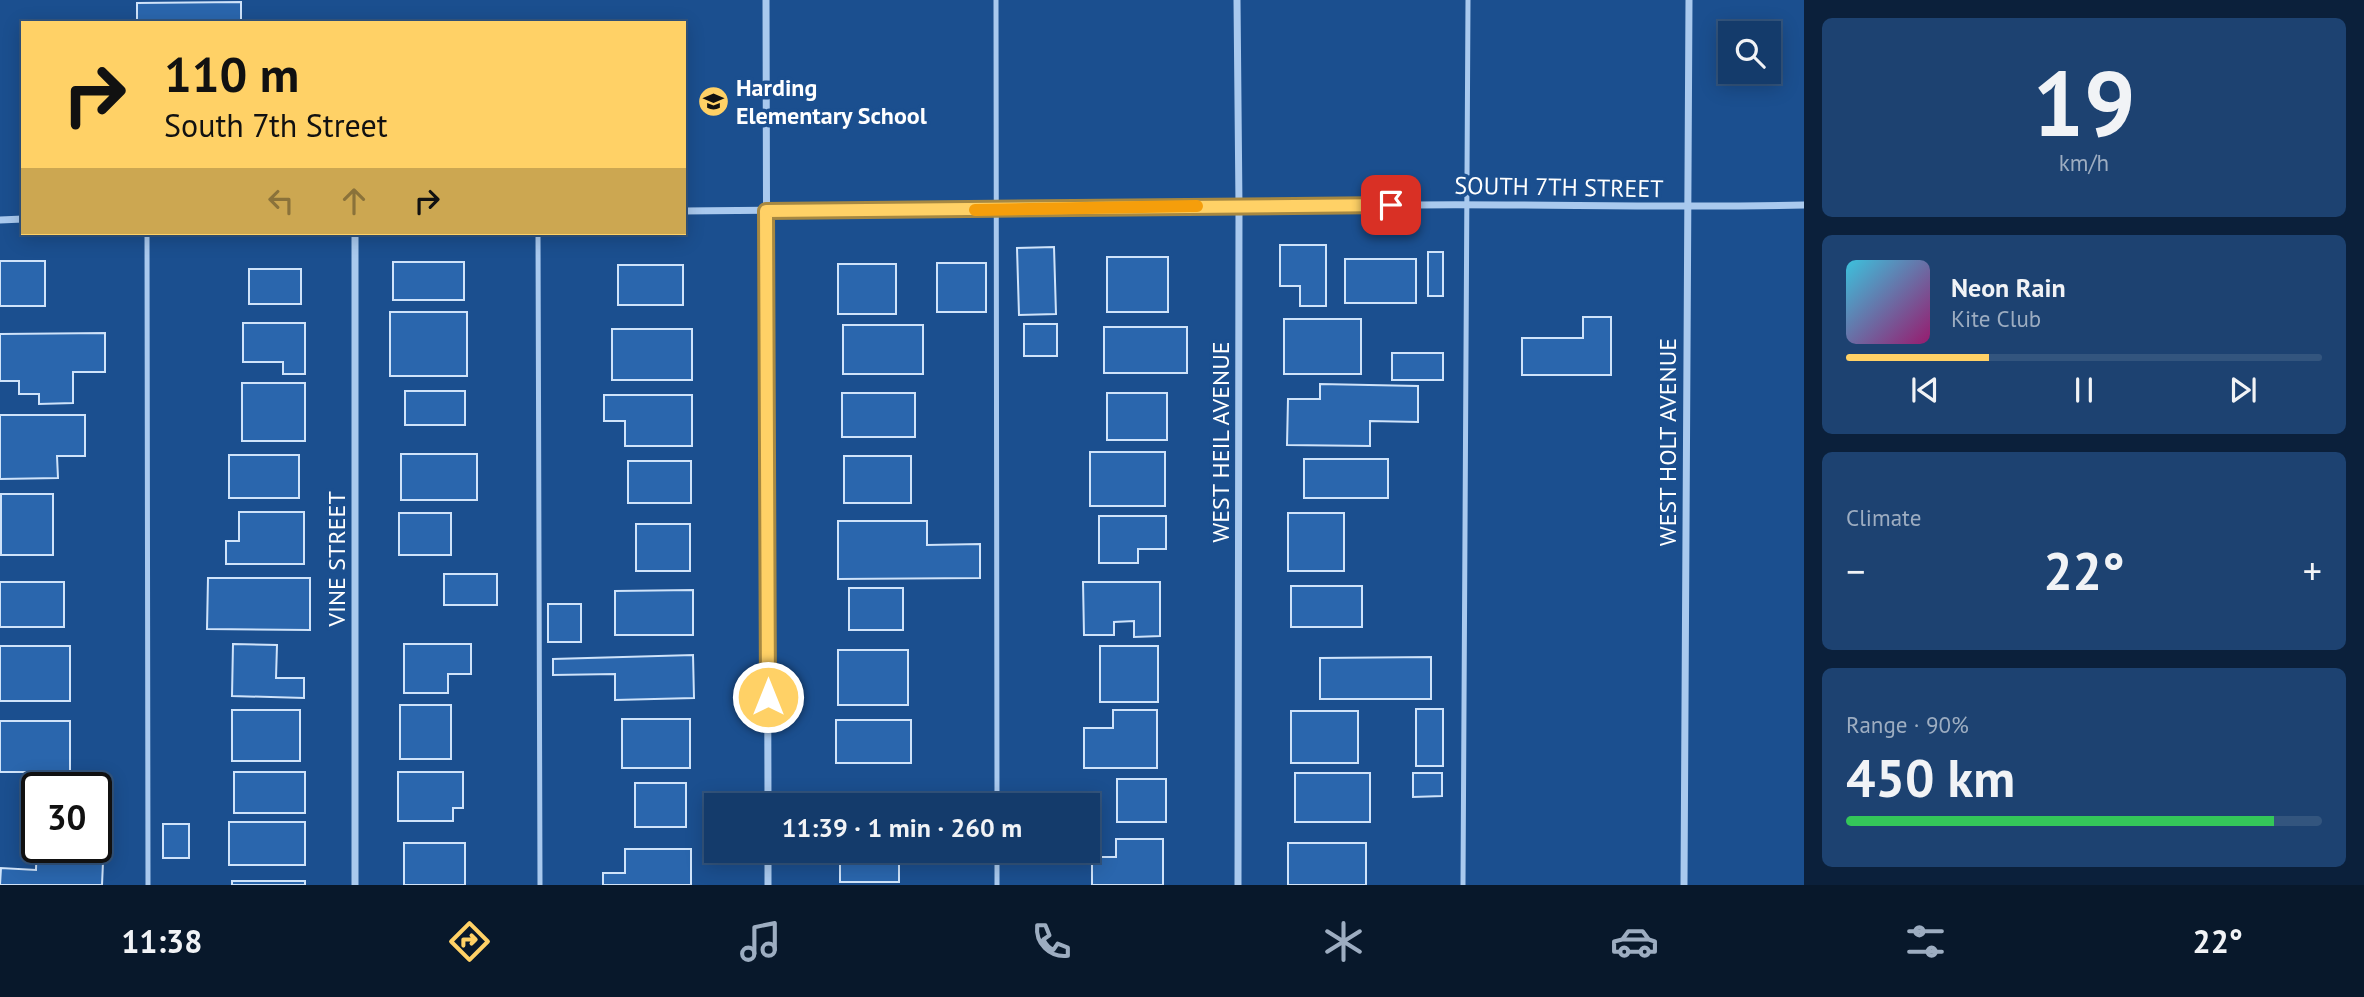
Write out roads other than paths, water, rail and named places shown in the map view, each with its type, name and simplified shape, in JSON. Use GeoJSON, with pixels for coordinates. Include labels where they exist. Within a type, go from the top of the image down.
{"type":"FeatureCollection","features":[{"type":"Feature","properties":{"kind":"street"},"geometry":{"type":"LineString","coordinates":[[766,0],[768,793]]}},
{"type":"Feature","properties":{"kind":"street","name":"WEST HEIL AVENUE"},"geometry":{"type":"LineString","coordinates":[[1237,0],[1240,206],[1238,885]]}},
{"type":"Feature","properties":{"kind":"street","name":"WEST HOLT AVENUE"},"geometry":{"type":"LineString","coordinates":[[1684,885],[1689,0]]}},
{"type":"Feature","properties":{"kind":"street","name":"SOUTH 7TH STREET"},"geometry":{"type":"LineString","coordinates":[[686,211],[1467,205],[1687,208],[1804,205]]}},
{"type":"Feature","properties":{"kind":"street"},"geometry":{"type":"LineString","coordinates":[[0,220],[21,219]]}},
{"type":"Feature","properties":{"kind":"street","name":"VINE STREET"},"geometry":{"type":"LineString","coordinates":[[355,235],[355,885]]}},
{"type":"Feature","properties":{"kind":"street"},"geometry":{"type":"LineString","coordinates":[[768,863],[768,885]]}},
{"type":"Feature","properties":{"kind":"lane"},"geometry":{"type":"LineString","coordinates":[[996,0],[997,793]]}},
{"type":"Feature","properties":{"kind":"lane"},"geometry":{"type":"LineString","coordinates":[[1463,885],[1468,0]]}},
{"type":"Feature","properties":{"kind":"lane"},"geometry":{"type":"LineString","coordinates":[[147,235],[148,885]]}},
{"type":"Feature","properties":{"kind":"lane"},"geometry":{"type":"LineString","coordinates":[[538,235],[540,885]]}},
{"type":"Feature","properties":{"kind":"lane"},"geometry":{"type":"LineString","coordinates":[[997,863],[997,885]]}},
{"type":"Feature","properties":{"kind":"place","name":"Harding Elementary School"},"geometry":{"type":"Point","coordinates":[713,101]}}]}
